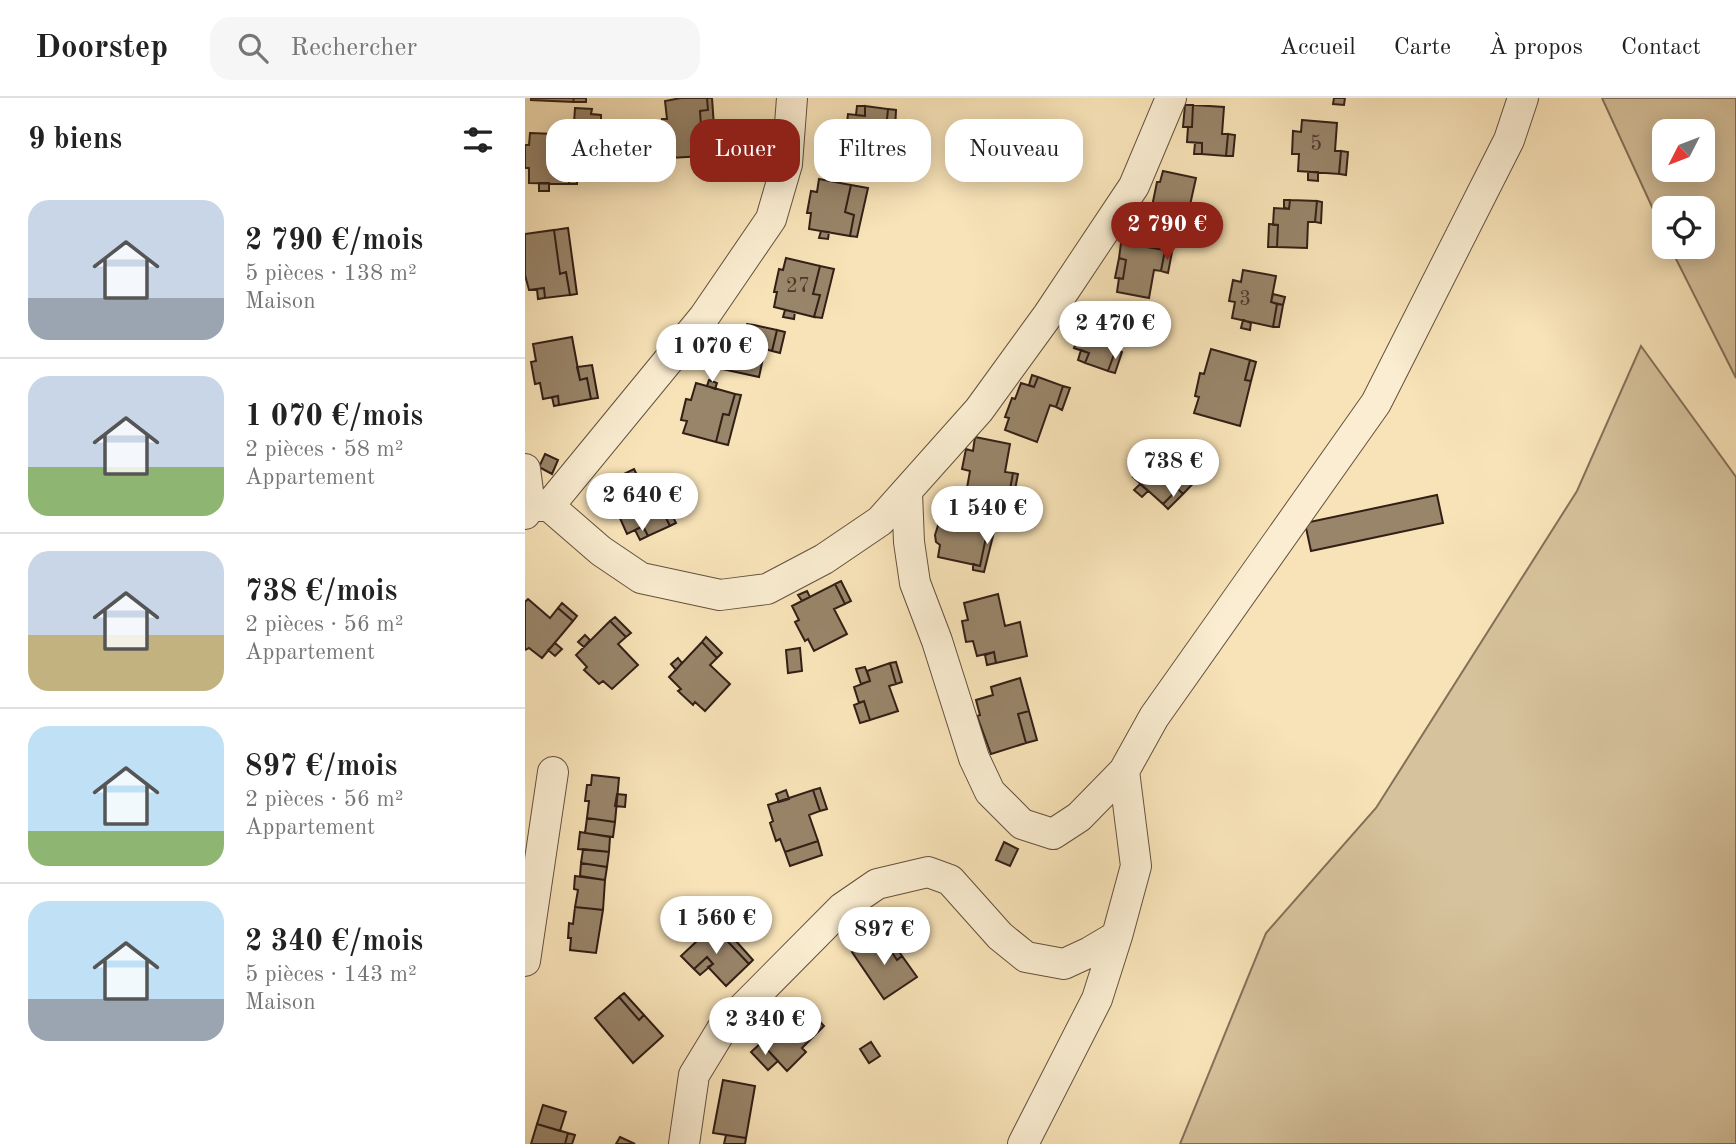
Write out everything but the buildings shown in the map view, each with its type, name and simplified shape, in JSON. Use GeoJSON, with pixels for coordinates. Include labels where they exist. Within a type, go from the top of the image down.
{"type":"FeatureCollection","features":[{"type":"Feature","properties":{"kind":"street"},"geometry":{"type":"LineString","coordinates":[[535,509],[704,317],[771,219],[787,164],[792,98]]}},
{"type":"Feature","properties":{"kind":"street"},"geometry":{"type":"LineString","coordinates":[[525,469],[535,509],[641,578],[720,595],[767,589],[824,559],[880,521],[979,410],[1055,304],[1134,186],[1171,98]]}},
{"type":"Feature","properties":{"kind":"street"},"geometry":{"type":"LineString","coordinates":[[907,493],[909,542],[915,583],[937,641],[974,758],[990,792],[1022,824],[1053,834],[1079,817],[1124,771],[1154,717],[1375,403],[1509,140],[1523,98]]}},
{"type":"Feature","properties":{"kind":"street"},"geometry":{"type":"LineString","coordinates":[[1023,1144],[1097,999],[1136,866],[1124,771]]}},
{"type":"Feature","properties":{"kind":"street"},"geometry":{"type":"LineString","coordinates":[[525,961],[553,772]]}},
{"type":"Feature","properties":{"kind":"street"},"geometry":{"type":"LineString","coordinates":[[684,1144],[694,1074],[722,1029],[842,908],[877,884],[928,873],[950,880],[1000,936],[1026,957],[1064,964],[1117,936]]}},
{"type":"Feature","properties":{"kind":"shaded area"},"geometry":{"type":"Polygon","coordinates":[[[1602,98],[1736,98],[1736,378],[1676,259],[1715,259],[1715,196],[1652,196],[1652,207],[1602,98]]]}},
{"type":"Feature","properties":{"kind":"shaded area"},"geometry":{"type":"Polygon","coordinates":[[[1641,346],[1736,477],[1736,1144],[1180,1144],[1266,933],[1376,808],[1577,491],[1641,346]]]}}]}
